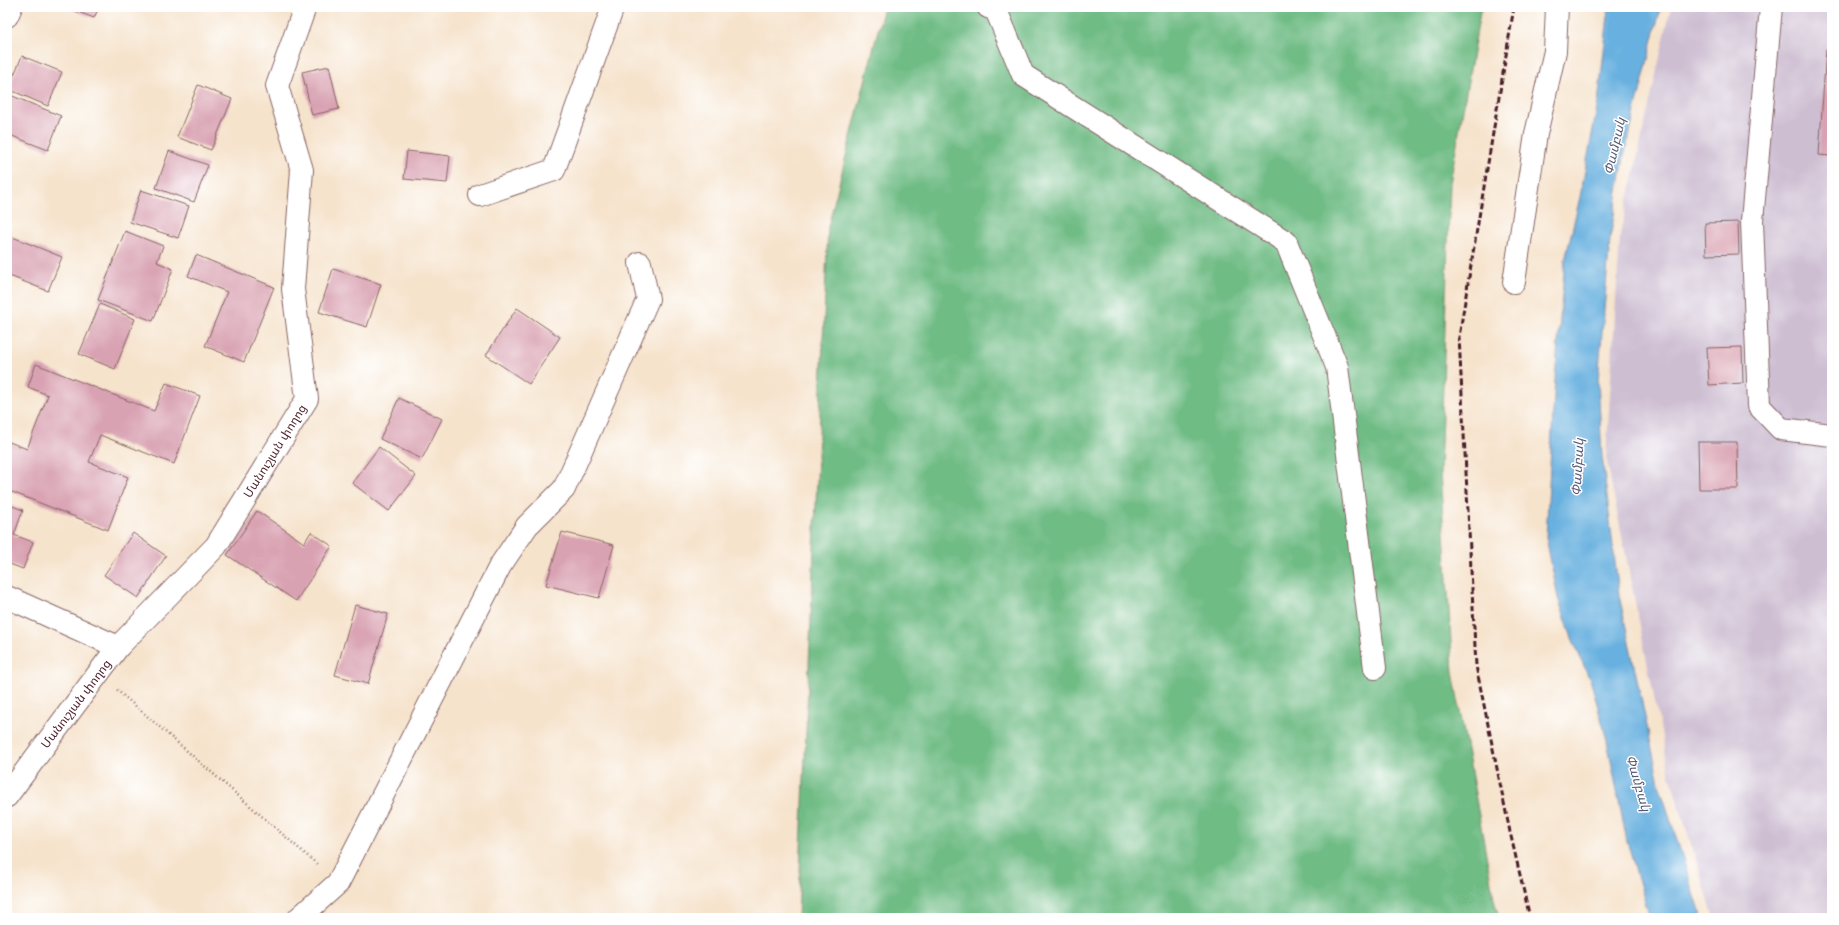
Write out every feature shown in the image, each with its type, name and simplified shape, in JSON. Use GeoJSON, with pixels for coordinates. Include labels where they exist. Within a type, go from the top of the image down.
{"type":"FeatureCollection","features":[{"type":"Feature","properties":{"kind":"street"},"geometry":{"type":"LineString","coordinates":[[7,16],[11,7]]}},
{"type":"Feature","properties":{"kind":"street","name":"Մանուշյան փողոց"},"geometry":{"type":"LineString","coordinates":[[7,796],[118,647],[216,546],[307,399],[293,289],[302,170],[277,86],[305,7]]}},
{"type":"Feature","properties":{"kind":"street"},"geometry":{"type":"LineString","coordinates":[[480,195],[554,170],[613,7]]}},
{"type":"Feature","properties":{"kind":"street"},"geometry":{"type":"LineString","coordinates":[[988,7],[996,10],[1024,75],[1286,242],[1337,367],[1375,668]]}},
{"type":"Feature","properties":{"kind":"street"},"geometry":{"type":"LineString","coordinates":[[1514,282],[1536,134],[1555,51],[1557,7]]}},
{"type":"Feature","properties":{"kind":"street"},"geometry":{"type":"LineString","coordinates":[[1771,7],[1752,221],[1759,406],[1781,429],[1832,435]]}},
{"type":"Feature","properties":{"kind":"street"},"geometry":{"type":"LineString","coordinates":[[299,918],[338,882],[500,566],[527,526],[564,488],[648,299],[640,263]]}},
{"type":"Feature","properties":{"kind":"street"},"geometry":{"type":"LineString","coordinates":[[7,597],[118,647]]}},
{"type":"Feature","properties":{"kind":"path"},"geometry":{"type":"LineString","coordinates":[[98,673],[338,882]]}},
{"type":"Feature","properties":{"kind":"shaded area"},"geometry":{"type":"Polygon","coordinates":[[[1671,7],[1832,7],[1832,918],[1714,918],[1670,776],[1606,457],[1620,236],[1671,7]]]}},
{"type":"Feature","properties":{"kind":"green space"},"geometry":{"type":"Polygon","coordinates":[[[884,7],[1481,7],[1450,183],[1440,472],[1453,672],[1495,904],[1499,918],[798,918],[828,227],[884,7]]]}},
{"type":"Feature","properties":{"kind":"water","name":"Փամբակ"},"geometry":{"type":"Polygon","coordinates":[[[1609,7],[1661,7],[1624,156],[1610,239],[1598,380],[1602,456],[1619,595],[1660,787],[1702,918],[1650,918],[1627,842],[1607,740],[1591,682],[1572,638],[1558,598],[1546,537],[1555,379],[1565,260],[1580,197],[1598,103],[1609,7]]]}},
{"type":"Feature","properties":{"kind":"building"},"geometry":{"type":"Polygon","coordinates":[[[65,7],[99,7],[94,18],[65,7]]]}},
{"type":"Feature","properties":{"kind":"building"},"geometry":{"type":"Polygon","coordinates":[[[1826,49],[1832,49],[1832,156],[1819,155],[1826,49]]]}},
{"type":"Feature","properties":{"kind":"building"},"geometry":{"type":"Polygon","coordinates":[[[22,56],[62,72],[48,106],[8,89],[22,56]]]}},
{"type":"Feature","properties":{"kind":"building"},"geometry":{"type":"Polygon","coordinates":[[[329,66],[339,109],[312,115],[302,72],[329,66]]]}},
{"type":"Feature","properties":{"kind":"building"},"geometry":{"type":"Polygon","coordinates":[[[198,85],[232,99],[211,150],[177,137],[198,85]]]}},
{"type":"Feature","properties":{"kind":"building"},"geometry":{"type":"Polygon","coordinates":[[[10,95],[61,116],[48,150],[7,134],[7,103],[10,95]]]}},
{"type":"Feature","properties":{"kind":"building"},"geometry":{"type":"Polygon","coordinates":[[[169,151],[208,165],[194,202],[156,188],[169,151]]]}},
{"type":"Feature","properties":{"kind":"building"},"geometry":{"type":"Polygon","coordinates":[[[407,151],[450,156],[447,183],[404,179],[407,151]]]}},
{"type":"Feature","properties":{"kind":"building"},"geometry":{"type":"Polygon","coordinates":[[[141,190],[189,206],[178,238],[130,222],[141,190]]]}},
{"type":"Feature","properties":{"kind":"building"},"geometry":{"type":"Polygon","coordinates":[[[1738,222],[1739,254],[1706,255],[1705,223],[1738,222]]]}},
{"type":"Feature","properties":{"kind":"building"},"geometry":{"type":"Polygon","coordinates":[[[125,231],[163,246],[157,262],[173,269],[153,321],[98,300],[125,231]]]}},
{"type":"Feature","properties":{"kind":"building"},"geometry":{"type":"Polygon","coordinates":[[[10,236],[62,257],[48,291],[7,275],[7,244],[10,236]]]}},
{"type":"Feature","properties":{"kind":"building"},"geometry":{"type":"Polygon","coordinates":[[[196,255],[274,287],[244,362],[205,346],[227,292],[188,276],[196,255]]]}},
{"type":"Feature","properties":{"kind":"building"},"geometry":{"type":"Polygon","coordinates":[[[333,269],[381,284],[367,327],[319,312],[333,269]]]}},
{"type":"Feature","properties":{"kind":"building"},"geometry":{"type":"Polygon","coordinates":[[[100,304],[135,319],[115,369],[79,354],[100,304]]]}},
{"type":"Feature","properties":{"kind":"building"},"geometry":{"type":"Polygon","coordinates":[[[517,308],[560,337],[529,384],[486,355],[517,308]]]}},
{"type":"Feature","properties":{"kind":"building"},"geometry":{"type":"Polygon","coordinates":[[[1742,347],[1743,383],[1709,385],[1707,348],[1742,347]]]}},
{"type":"Feature","properties":{"kind":"building"},"geometry":{"type":"Polygon","coordinates":[[[36,364],[154,411],[166,383],[200,396],[174,464],[100,435],[89,462],[128,477],[108,530],[7,490],[7,441],[27,449],[48,395],[28,387],[36,364]]]}},
{"type":"Feature","properties":{"kind":"building"},"geometry":{"type":"Polygon","coordinates":[[[399,398],[442,419],[422,459],[380,439],[399,398]]]}},
{"type":"Feature","properties":{"kind":"building"},"geometry":{"type":"Polygon","coordinates":[[[1698,442],[1737,442],[1738,489],[1699,489],[1698,442]]]}},
{"type":"Feature","properties":{"kind":"building"},"geometry":{"type":"Polygon","coordinates":[[[379,447],[416,476],[389,511],[352,483],[379,447]]]}},
{"type":"Feature","properties":{"kind":"building"},"geometry":{"type":"Polygon","coordinates":[[[7,504],[23,510],[14,535],[33,542],[23,569],[7,563],[7,504]]]}},
{"type":"Feature","properties":{"kind":"building"},"geometry":{"type":"Polygon","coordinates":[[[257,511],[304,543],[311,532],[332,546],[296,601],[227,555],[257,511]]]}},
{"type":"Feature","properties":{"kind":"building"},"geometry":{"type":"Polygon","coordinates":[[[562,532],[614,545],[599,598],[546,585],[562,532]]]}},
{"type":"Feature","properties":{"kind":"building"},"geometry":{"type":"Polygon","coordinates":[[[133,533],[166,556],[138,598],[104,575],[133,533]]]}},
{"type":"Feature","properties":{"kind":"building"},"geometry":{"type":"Polygon","coordinates":[[[355,605],[388,614],[368,684],[335,675],[355,605]]]}},
{"type":"Feature","properties":{"kind":"railway"},"geometry":{"type":"LineString","coordinates":[[1514,7],[1459,337],[1476,666],[1510,832],[1530,918]]}}]}
